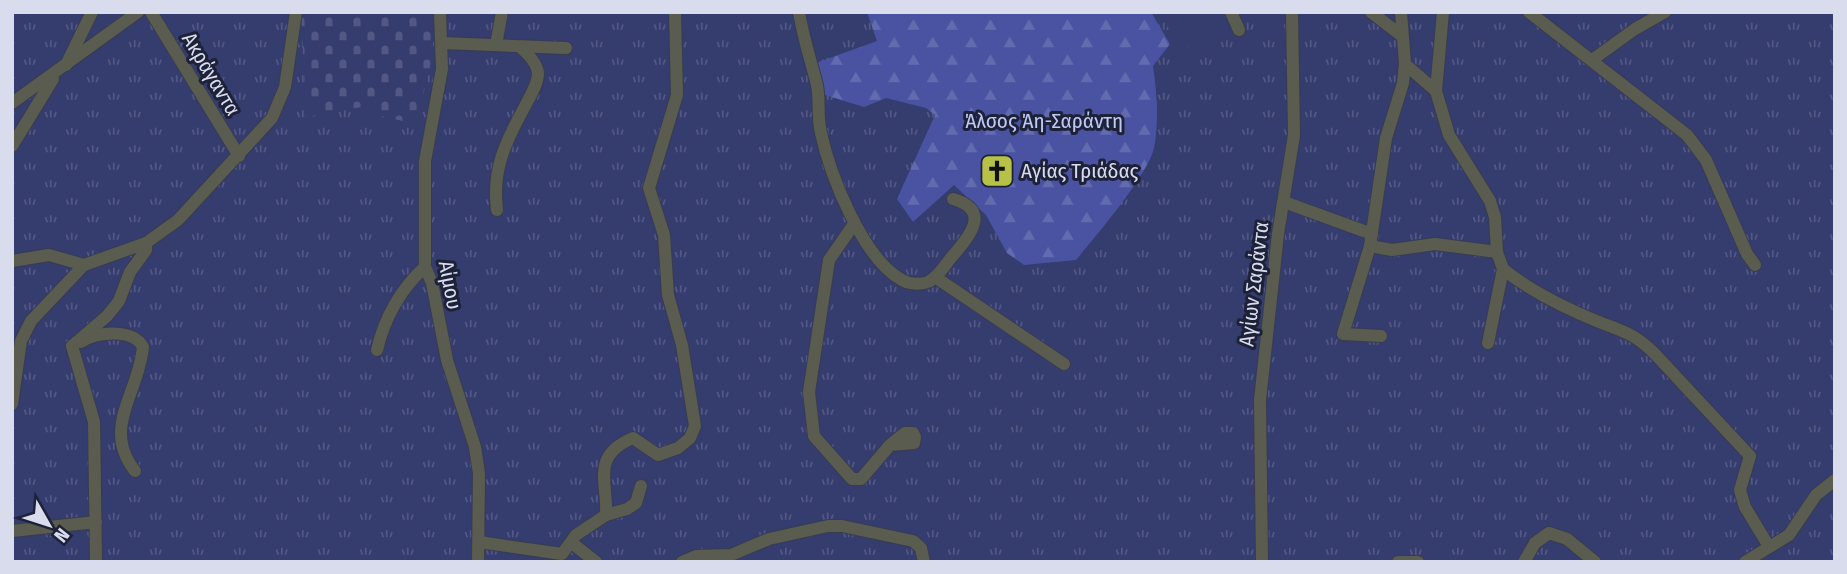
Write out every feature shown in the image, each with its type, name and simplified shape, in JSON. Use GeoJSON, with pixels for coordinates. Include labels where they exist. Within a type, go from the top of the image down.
{"type":"FeatureCollection","features":[{"type":"Feature","properties":{"kind":"street"},"geometry":{"type":"LineString","coordinates":[[12,146],[60,72],[92,12]]}},
{"type":"Feature","properties":{"kind":"street"},"geometry":{"type":"LineString","coordinates":[[12,103],[60,72],[138,12]]}},
{"type":"Feature","properties":{"kind":"street","name":"Ακράγαντα"},"geometry":{"type":"LineString","coordinates":[[151,12],[239,156]]}},
{"type":"Feature","properties":{"kind":"street"},"geometry":{"type":"LineString","coordinates":[[12,404],[16,352],[31,321],[84,265],[145,243],[178,220],[272,118],[282,100],[296,12]]}},
{"type":"Feature","properties":{"kind":"street","name":"Αίμου"},"geometry":{"type":"LineString","coordinates":[[440,12],[443,43],[441,84],[426,141],[425,267],[432,283],[447,360],[475,447],[478,562]]}},
{"type":"Feature","properties":{"kind":"street"},"geometry":{"type":"LineString","coordinates":[[496,45],[502,12]]}},
{"type":"Feature","properties":{"kind":"street"},"geometry":{"type":"LineString","coordinates":[[606,515],[602,470],[612,453],[633,438],[658,455],[669,453],[690,438],[695,426],[682,345],[667,286],[664,235],[649,188],[677,95],[675,12]]}},
{"type":"Feature","properties":{"kind":"street"},"geometry":{"type":"LineString","coordinates":[[799,12],[818,89],[821,134],[854,224],[899,279],[915,284],[927,283],[935,277],[975,225],[975,218],[969,208],[953,199]]}},
{"type":"Feature","properties":{"kind":"street"},"geometry":{"type":"LineString","coordinates":[[1231,12],[1240,30]]}},
{"type":"Feature","properties":{"kind":"street","name":"Αγίων Σαράντα"},"geometry":{"type":"LineString","coordinates":[[1262,562],[1260,400],[1296,123],[1292,12]]}},
{"type":"Feature","properties":{"kind":"street"},"geometry":{"type":"LineString","coordinates":[[1371,12],[1402,36]]}},
{"type":"Feature","properties":{"kind":"street"},"geometry":{"type":"LineString","coordinates":[[1381,336],[1343,334],[1371,240],[1386,138],[1405,64],[1401,12]]}},
{"type":"Feature","properties":{"kind":"street"},"geometry":{"type":"LineString","coordinates":[[1443,12],[1436,91],[1449,135],[1490,201],[1495,217],[1497,252],[1503,269],[1488,343]]}},
{"type":"Feature","properties":{"kind":"street"},"geometry":{"type":"LineString","coordinates":[[1529,12],[1688,135],[1706,160],[1747,254],[1755,265]]}},
{"type":"Feature","properties":{"kind":"street"},"geometry":{"type":"LineString","coordinates":[[1592,60],[1664,13]]}},
{"type":"Feature","properties":{"kind":"street"},"geometry":{"type":"LineString","coordinates":[[443,43],[566,48]]}},
{"type":"Feature","properties":{"kind":"street"},"geometry":{"type":"LineString","coordinates":[[497,210],[496,170],[505,144],[533,90],[538,73],[520,47]]}},
{"type":"Feature","properties":{"kind":"street"},"geometry":{"type":"LineString","coordinates":[[1405,64],[1436,91]]}},
{"type":"Feature","properties":{"kind":"street"},"geometry":{"type":"LineString","coordinates":[[1284,202],[1392,250],[1436,244],[1497,252]]}},
{"type":"Feature","properties":{"kind":"street"},"geometry":{"type":"LineString","coordinates":[[854,224],[829,260],[810,384],[812,426],[817,440],[852,479],[861,479],[890,445]]}},
{"type":"Feature","properties":{"kind":"street"},"geometry":{"type":"LineString","coordinates":[[96,562],[94,422],[73,344],[107,316],[119,301],[130,272],[146,250],[145,243]]}},
{"type":"Feature","properties":{"kind":"street"},"geometry":{"type":"LineString","coordinates":[[12,261],[49,254],[84,265]]}},
{"type":"Feature","properties":{"kind":"street"},"geometry":{"type":"LineString","coordinates":[[377,350],[390,313],[415,276],[425,267]]}},
{"type":"Feature","properties":{"kind":"street"},"geometry":{"type":"LineString","coordinates":[[1503,269],[1544,295],[1639,338],[1741,444],[1750,462],[1740,490],[1742,499],[1768,545]]}},
{"type":"Feature","properties":{"kind":"street"},"geometry":{"type":"LineString","coordinates":[[935,277],[1064,364]]}},
{"type":"Feature","properties":{"kind":"street"},"geometry":{"type":"LineString","coordinates":[[73,349],[85,339],[117,334],[134,337],[144,347],[120,436],[126,459],[135,471]]}},
{"type":"Feature","properties":{"kind":"street"},"geometry":{"type":"LineString","coordinates":[[1745,562],[1768,545],[1788,535],[1816,495],[1835,480]]}},
{"type":"Feature","properties":{"kind":"street"},"geometry":{"type":"LineString","coordinates":[[479,542],[552,555],[562,554],[585,527],[636,503],[641,486]]}},
{"type":"Feature","properties":{"kind":"street"},"geometry":{"type":"LineString","coordinates":[[12,531],[96,522]]}},
{"type":"Feature","properties":{"kind":"street"},"geometry":{"type":"LineString","coordinates":[[682,562],[696,555],[731,555],[769,539],[842,526],[913,541],[921,548],[923,562]]}},
{"type":"Feature","properties":{"kind":"street"},"geometry":{"type":"LineString","coordinates":[[1524,562],[1535,543],[1549,533],[1567,539],[1595,562]]}},
{"type":"Feature","properties":{"kind":"street"},"geometry":{"type":"LineString","coordinates":[[572,543],[596,562]]}},
{"type":"Feature","properties":{"kind":"street"},"geometry":{"type":"LineString","coordinates":[[1398,562],[1418,562]]}},
{"type":"Feature","properties":{"kind":"green space"},"geometry":{"type":"Polygon","coordinates":[[[12,12],[1835,12],[1835,562],[12,562],[12,12]]]}},
{"type":"Feature","properties":{"kind":"green space"},"geometry":{"type":"Polygon","coordinates":[[[301,12],[433,12],[433,54],[416,124],[381,116],[376,104],[306,118],[301,12]]]}},
{"type":"Feature","properties":{"kind":"green space","name":"Άλσος Άη-Σαράντη"},"geometry":{"type":"Polygon","coordinates":[[[867,12],[1151,12],[1170,44],[1153,66],[1157,107],[1154,148],[1150,160],[1132,189],[1076,260],[1024,265],[1007,253],[986,215],[954,185],[913,222],[897,199],[935,115],[926,108],[886,98],[864,107],[825,95],[816,63],[877,41],[867,12]]]}},
{"type":"Feature","properties":{"kind":"green space"},"geometry":{"type":"Polygon","coordinates":[[[1159,12],[1217,12],[1225,25],[1182,51],[1159,12]]]}},
{"type":"Feature","properties":{"kind":"place","name":"Αγίας Τριάδας"},"geometry":{"type":"Point","coordinates":[997,171]}}]}
